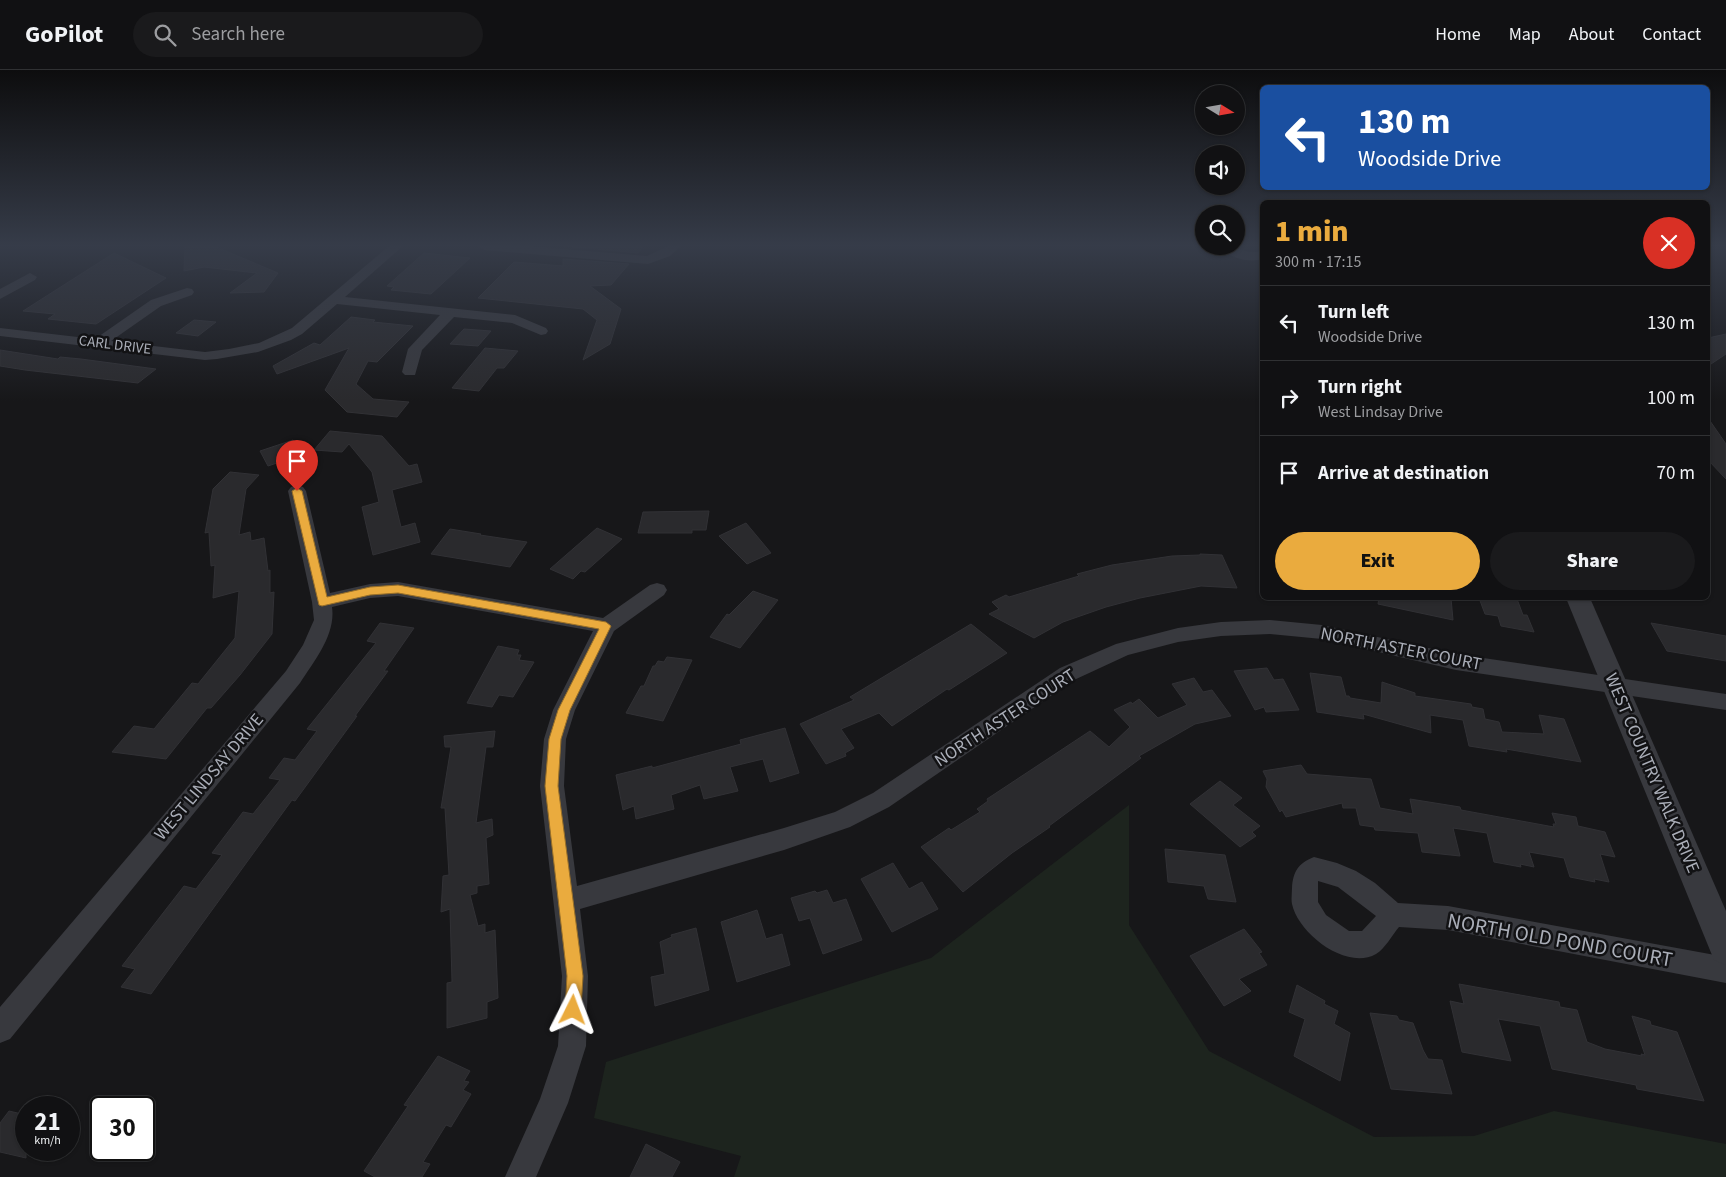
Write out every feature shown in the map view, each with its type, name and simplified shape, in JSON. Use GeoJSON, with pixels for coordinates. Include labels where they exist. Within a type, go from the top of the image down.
{"type":"FeatureCollection","features":[{"type":"Feature","properties":{"kind":"street"},"geometry":{"type":"LineString","coordinates":[[98,343],[156,303],[171,298]]}},
{"type":"Feature","properties":{"kind":"street","name":"CARL DRIVE"},"geometry":{"type":"LineString","coordinates":[[0,332],[205,356],[231,354],[282,340],[337,298]]}},
{"type":"Feature","properties":{"kind":"street"},"geometry":{"type":"LineString","coordinates":[[334,300],[515,319],[540,331]]}},
{"type":"Feature","properties":{"kind":"street"},"geometry":{"type":"LineString","coordinates":[[410,372],[415,349],[452,312]]}},
{"type":"Feature","properties":{"kind":"street","name":"WEST LINDSAY DRIVE"},"geometry":{"type":"LineString","coordinates":[[0,1029],[293,677],[312,648],[324,620],[322,602],[297,491]]}},
{"type":"Feature","properties":{"kind":"street"},"geometry":{"type":"LineString","coordinates":[[322,602],[370,591],[398,589],[606,626]]}},
{"type":"Feature","properties":{"kind":"street"},"geometry":{"type":"LineString","coordinates":[[520,1177],[553,1103],[572,1046],[575,976],[552,786],[555,739],[564,710],[606,626],[657,590]]}},
{"type":"Feature","properties":{"kind":"street","name":"WEST COUNTRY WALK DRIVE"},"geometry":{"type":"LineString","coordinates":[[1579,600],[1726,948]]}},
{"type":"Feature","properties":{"kind":"street","name":"NORTH ASTER COURT"},"geometry":{"type":"LineString","coordinates":[[567,901],[784,839],[842,820],[881,800],[1067,674],[1123,649],[1178,635],[1221,628],[1270,627],[1322,632],[1456,662],[1726,702]]}},
{"type":"Feature","properties":{"kind":"street","name":"NORTH OLD POND COURT"},"geometry":{"type":"LineString","coordinates":[[1393,915],[1448,918],[1726,970]]}},
{"type":"Feature","properties":{"kind":"shaded area"},"geometry":{"type":"Polygon","coordinates":[[[1129,805],[1129,925],[1209,1051],[1374,1137],[1474,1136],[1554,1111],[1726,1144],[1726,1177],[734,1177],[741,1156],[594,1118],[606,1062],[931,958],[1129,805]]]}},
{"type":"Feature","properties":{"kind":"building"},"geometry":{"type":"Polygon","coordinates":[[[44,298],[136,298],[96,324],[48,319],[55,314],[23,311],[44,298]]]}},
{"type":"Feature","properties":{"kind":"building"},"geometry":{"type":"Polygon","coordinates":[[[478,298],[606,298],[621,309],[610,344],[583,360],[597,320],[583,309],[478,298]]]}},
{"type":"Feature","properties":{"kind":"building"},"geometry":{"type":"Polygon","coordinates":[[[351,317],[375,320],[373,322],[413,326],[377,362],[368,361],[356,384],[373,399],[409,402],[397,417],[347,412],[325,390],[349,348],[277,374],[273,366],[314,343],[320,345],[351,317]]]}},
{"type":"Feature","properties":{"kind":"building"},"geometry":{"type":"Polygon","coordinates":[[[194,320],[216,322],[198,336],[176,333],[194,320]]]}},
{"type":"Feature","properties":{"kind":"building"},"geometry":{"type":"Polygon","coordinates":[[[464,329],[491,331],[478,346],[450,344],[464,329]]]}},
{"type":"Feature","properties":{"kind":"building"},"geometry":{"type":"Polygon","coordinates":[[[1726,334],[1726,354],[1710,365],[1710,338],[1726,334]]]}},
{"type":"Feature","properties":{"kind":"building"},"geometry":{"type":"Polygon","coordinates":[[[485,348],[518,351],[504,368],[497,368],[479,391],[452,388],[485,348]]]}},
{"type":"Feature","properties":{"kind":"building"},"geometry":{"type":"Polygon","coordinates":[[[0,350],[58,359],[60,357],[81,359],[156,369],[138,383],[25,370],[0,366],[0,350]]]}},
{"type":"Feature","properties":{"kind":"building"},"geometry":{"type":"Polygon","coordinates":[[[1710,421],[1726,444],[1726,479],[1710,462],[1710,421]]]}},
{"type":"Feature","properties":{"kind":"building"},"geometry":{"type":"Polygon","coordinates":[[[330,431],[382,436],[409,466],[417,464],[422,482],[392,490],[401,527],[415,523],[420,542],[373,555],[362,507],[379,502],[372,472],[349,444],[342,452],[314,450],[330,431]]]}},
{"type":"Feature","properties":{"kind":"building"},"geometry":{"type":"Polygon","coordinates":[[[293,440],[301,455],[268,466],[260,451],[293,440]]]}},
{"type":"Feature","properties":{"kind":"building"},"geometry":{"type":"Polygon","coordinates":[[[230,472],[259,475],[246,489],[239,535],[250,532],[251,541],[264,538],[268,571],[270,570],[270,593],[274,592],[272,634],[240,675],[211,708],[207,708],[166,759],[112,752],[134,726],[154,729],[192,683],[198,684],[235,638],[239,591],[213,598],[215,565],[211,566],[209,532],[205,533],[213,489],[230,472]]]}},
{"type":"Feature","properties":{"kind":"building"},"geometry":{"type":"Polygon","coordinates":[[[709,511],[706,530],[692,530],[692,533],[638,533],[643,512],[709,511]]]}},
{"type":"Feature","properties":{"kind":"building"},"geometry":{"type":"Polygon","coordinates":[[[746,523],[771,553],[747,564],[719,536],[746,523]]]}},
{"type":"Feature","properties":{"kind":"building"},"geometry":{"type":"Polygon","coordinates":[[[597,528],[622,539],[585,572],[581,571],[573,579],[550,569],[597,528]]]}},
{"type":"Feature","properties":{"kind":"building"},"geometry":{"type":"Polygon","coordinates":[[[450,529],[527,542],[510,567],[431,554],[450,529]]]}},
{"type":"Feature","properties":{"kind":"building"},"geometry":{"type":"Polygon","coordinates":[[[1200,554],[1222,555],[1237,588],[1201,586],[1140,598],[1106,607],[1063,622],[1034,638],[989,614],[999,609],[992,602],[1006,595],[1009,597],[1079,576],[1077,574],[1112,565],[1200,554]]]}},
{"type":"Feature","properties":{"kind":"building"},"geometry":{"type":"Polygon","coordinates":[[[753,591],[778,600],[740,648],[710,637],[727,614],[729,615],[753,591]]]}},
{"type":"Feature","properties":{"kind":"building"},"geometry":{"type":"Polygon","coordinates":[[[1379,600],[1451,600],[1453,620],[1378,604],[1379,600]]]}},
{"type":"Feature","properties":{"kind":"building"},"geometry":{"type":"Polygon","coordinates":[[[1480,600],[1517,600],[1523,615],[1527,615],[1534,632],[1501,626],[1498,616],[1485,614],[1480,600]]]}},
{"type":"Feature","properties":{"kind":"building"},"geometry":{"type":"Polygon","coordinates":[[[380,623],[414,628],[384,671],[388,671],[355,716],[357,716],[295,801],[292,800],[151,994],[121,987],[135,969],[122,966],[184,886],[196,889],[222,855],[212,853],[243,812],[253,814],[280,780],[269,778],[284,758],[295,760],[317,731],[307,729],[376,643],[367,641],[380,623]]]}},
{"type":"Feature","properties":{"kind":"building"},"geometry":{"type":"Polygon","coordinates":[[[1651,623],[1726,636],[1726,661],[1667,651],[1651,623]]]}},
{"type":"Feature","properties":{"kind":"building"},"geometry":{"type":"Polygon","coordinates":[[[971,624],[1007,653],[949,690],[947,689],[892,726],[879,713],[841,729],[854,748],[845,753],[846,756],[826,764],[800,724],[854,700],[850,697],[971,624]]]}},
{"type":"Feature","properties":{"kind":"building"},"geometry":{"type":"Polygon","coordinates":[[[498,646],[519,650],[517,655],[521,655],[519,660],[534,662],[513,697],[499,695],[492,707],[467,703],[498,646]]]}},
{"type":"Feature","properties":{"kind":"building"},"geometry":{"type":"Polygon","coordinates":[[[667,657],[692,660],[663,721],[626,713],[641,686],[644,686],[653,666],[658,661],[664,662],[667,657]]]}},
{"type":"Feature","properties":{"kind":"building"},"geometry":{"type":"Polygon","coordinates":[[[1267,668],[1274,680],[1283,679],[1299,710],[1266,712],[1264,707],[1255,710],[1234,671],[1267,668]]]}},
{"type":"Feature","properties":{"kind":"building"},"geometry":{"type":"Polygon","coordinates":[[[1310,673],[1341,677],[1346,696],[1350,698],[1381,703],[1382,682],[1415,693],[1415,696],[1471,704],[1472,707],[1483,709],[1485,719],[1499,722],[1502,732],[1544,734],[1539,715],[1564,719],[1581,762],[1506,749],[1507,752],[1469,746],[1463,720],[1430,715],[1431,733],[1363,714],[1364,719],[1317,712],[1310,673]]]}},
{"type":"Feature","properties":{"kind":"building"},"geometry":{"type":"Polygon","coordinates":[[[1194,678],[1203,692],[1212,690],[1231,716],[1195,724],[1139,756],[1141,758],[1050,827],[1012,853],[963,892],[921,847],[949,828],[951,830],[980,812],[977,809],[988,801],[987,799],[1090,731],[1109,747],[1130,727],[1114,710],[1131,702],[1132,704],[1139,699],[1158,718],[1187,705],[1172,684],[1194,678]]]}},
{"type":"Feature","properties":{"kind":"building"},"geometry":{"type":"Polygon","coordinates":[[[785,728],[799,773],[770,782],[763,759],[730,767],[738,791],[704,799],[700,785],[671,795],[674,809],[636,819],[634,806],[623,810],[616,775],[652,766],[652,768],[741,744],[740,740],[785,728]]]}},
{"type":"Feature","properties":{"kind":"building"},"geometry":{"type":"Polygon","coordinates":[[[495,731],[493,747],[486,747],[476,823],[492,819],[493,835],[486,838],[489,884],[477,886],[477,893],[470,895],[478,926],[485,924],[485,933],[495,930],[498,998],[487,1002],[487,1018],[447,1028],[447,983],[452,982],[450,909],[441,912],[443,876],[449,875],[445,808],[441,808],[451,747],[445,747],[444,736],[495,731]]]}},
{"type":"Feature","properties":{"kind":"building"},"geometry":{"type":"Polygon","coordinates":[[[1301,765],[1307,774],[1371,779],[1380,808],[1413,814],[1410,799],[1460,807],[1461,810],[1554,827],[1553,824],[1556,824],[1552,813],[1576,817],[1578,826],[1605,832],[1615,857],[1600,854],[1609,882],[1594,879],[1595,882],[1570,877],[1564,858],[1529,852],[1534,867],[1520,864],[1521,867],[1494,862],[1487,833],[1453,828],[1460,856],[1422,852],[1418,833],[1375,830],[1374,827],[1360,825],[1356,808],[1343,808],[1342,803],[1286,817],[1282,810],[1280,812],[1266,787],[1267,779],[1263,771],[1301,765]]]}},
{"type":"Feature","properties":{"kind":"building"},"geometry":{"type":"Polygon","coordinates":[[[1220,781],[1242,798],[1233,805],[1260,826],[1252,832],[1256,836],[1240,847],[1190,804],[1220,781]]]}},
{"type":"Feature","properties":{"kind":"building"},"geometry":{"type":"Polygon","coordinates":[[[1165,849],[1225,855],[1236,902],[1208,899],[1204,886],[1168,882],[1165,849]]]}},
{"type":"Feature","properties":{"kind":"building"},"geometry":{"type":"Polygon","coordinates":[[[893,863],[909,889],[922,882],[938,909],[892,932],[861,879],[893,863]]]}},
{"type":"Feature","properties":{"kind":"building"},"geometry":{"type":"Polygon","coordinates":[[[827,890],[833,903],[846,899],[862,940],[823,954],[810,918],[799,921],[791,898],[815,891],[817,893],[827,890]]]}},
{"type":"Feature","properties":{"kind":"building"},"geometry":{"type":"Polygon","coordinates":[[[757,910],[766,939],[782,934],[790,965],[737,982],[721,922],[757,910]]]}},
{"type":"Feature","properties":{"kind":"building"},"geometry":{"type":"Polygon","coordinates":[[[696,928],[709,990],[655,1006],[651,977],[665,974],[660,942],[672,937],[671,935],[696,928]]]}},
{"type":"Feature","properties":{"kind":"building"},"geometry":{"type":"Polygon","coordinates":[[[1244,929],[1262,952],[1259,953],[1267,965],[1239,979],[1251,991],[1224,1006],[1190,956],[1244,929]]]}},
{"type":"Feature","properties":{"kind":"building"},"geometry":{"type":"Polygon","coordinates":[[[1459,984],[1559,1002],[1560,1007],[1577,1010],[1587,1042],[1605,1049],[1645,1055],[1632,1016],[1650,1021],[1651,1025],[1677,1032],[1704,1101],[1637,1089],[1636,1085],[1552,1069],[1540,1026],[1498,1019],[1511,1061],[1462,1052],[1450,1001],[1464,1004],[1459,984]]]}},
{"type":"Feature","properties":{"kind":"building"},"geometry":{"type":"Polygon","coordinates":[[[1297,985],[1325,1001],[1324,1004],[1338,1011],[1334,1024],[1350,1033],[1340,1081],[1294,1056],[1305,1019],[1289,1012],[1297,985]]]}},
{"type":"Feature","properties":{"kind":"building"},"geometry":{"type":"Polygon","coordinates":[[[1370,1013],[1397,1016],[1399,1020],[1413,1023],[1428,1059],[1442,1060],[1452,1094],[1391,1089],[1370,1013]]]}},
{"type":"Feature","properties":{"kind":"building"},"geometry":{"type":"Polygon","coordinates":[[[438,1056],[470,1071],[464,1081],[469,1082],[463,1090],[471,1094],[451,1127],[446,1125],[423,1162],[430,1164],[422,1177],[375,1177],[364,1171],[408,1106],[404,1105],[438,1056]]]}},
{"type":"Feature","properties":{"kind":"building"},"geometry":{"type":"Polygon","coordinates":[[[9,1111],[15,1112],[15,1155],[0,1152],[0,1123],[9,1111]]]}},
{"type":"Feature","properties":{"kind":"building"},"geometry":{"type":"Polygon","coordinates":[[[646,1144],[680,1162],[672,1177],[630,1177],[646,1144]]]}},
{"type":"Feature","properties":{"kind":"route"},"geometry":{"type":"LineString","coordinates":[[297,491],[322,602],[370,591],[398,589],[606,626],[564,710],[555,739],[552,786],[575,976],[573,1010]]}}]}
